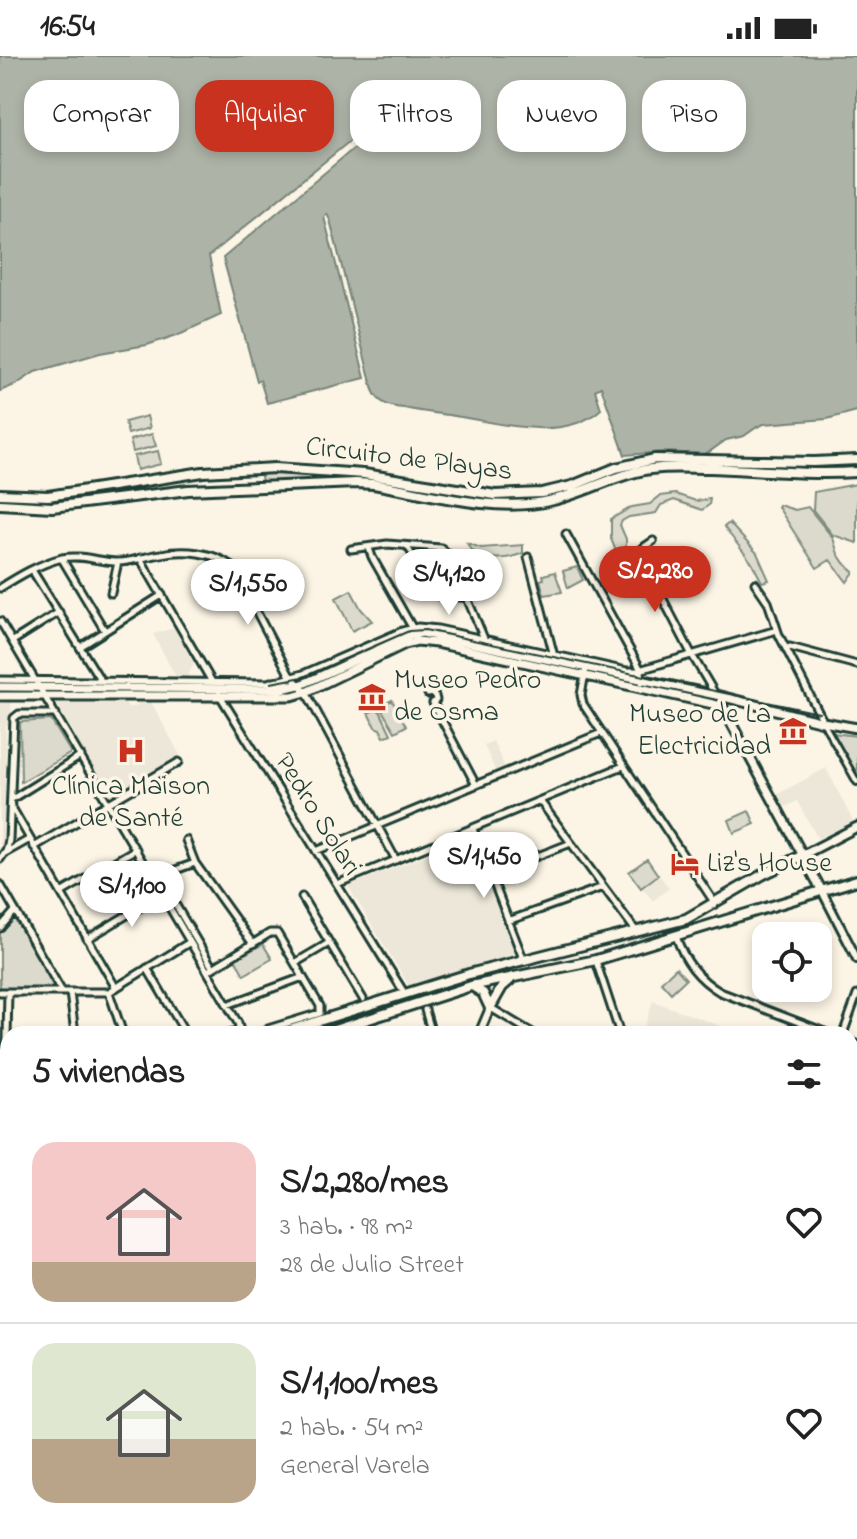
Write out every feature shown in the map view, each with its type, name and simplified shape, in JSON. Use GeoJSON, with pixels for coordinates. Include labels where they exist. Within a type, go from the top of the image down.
{"type":"FeatureCollection","features":[{"type":"Feature","properties":{"kind":"main road","name":"Circuito de Playas"},"geometry":{"type":"LineString","coordinates":[[0,494],[48,496],[203,472],[275,468],[364,474],[495,495],[516,495],[554,491],[616,468],[655,459],[857,460]]}},
{"type":"Feature","properties":{"kind":"main road","name":"Circuito de Playas"},"geometry":{"type":"LineString","coordinates":[[0,504],[52,507],[188,490],[356,483],[516,505],[548,502],[646,469],[679,467],[857,472]]}},
{"type":"Feature","properties":{"kind":"main road"},"geometry":{"type":"LineString","coordinates":[[0,696],[302,689],[414,634],[439,644],[484,646],[552,661],[722,706]]}},
{"type":"Feature","properties":{"kind":"main road"},"geometry":{"type":"LineString","coordinates":[[271,683],[302,689]]}},
{"type":"Feature","properties":{"kind":"main road"},"geometry":{"type":"LineString","coordinates":[[0,687],[38,684],[85,692],[103,684],[130,693]]}},
{"type":"Feature","properties":{"kind":"main road"},"geometry":{"type":"LineString","coordinates":[[641,684],[716,695],[857,728]]}},
{"type":"Feature","properties":{"kind":"main road"},"geometry":{"type":"LineString","coordinates":[[716,695],[822,891]]}},
{"type":"Feature","properties":{"kind":"main road"},"geometry":{"type":"LineString","coordinates":[[303,1026],[489,969],[686,919],[762,875],[857,827]]}},
{"type":"Feature","properties":{"kind":"main road"},"geometry":{"type":"LineString","coordinates":[[347,1026],[471,986],[501,984],[513,978],[596,960],[857,880]]}},
{"type":"Feature","properties":{"kind":"main road"},"geometry":{"type":"LineString","coordinates":[[489,969],[501,984]]}},
{"type":"Feature","properties":{"kind":"main road"},"geometry":{"type":"LineString","coordinates":[[490,1008],[501,984]]}},
{"type":"Feature","properties":{"kind":"main road"},"geometry":{"type":"LineString","coordinates":[[471,986],[483,993],[490,1008]]}},
{"type":"Feature","properties":{"kind":"street"},"geometry":{"type":"LineString","coordinates":[[566,534],[641,670],[641,684]]}},
{"type":"Feature","properties":{"kind":"street"},"geometry":{"type":"LineString","coordinates":[[653,541],[641,549],[640,555],[716,695]]}},
{"type":"Feature","properties":{"kind":"street"},"geometry":{"type":"LineString","coordinates":[[351,549],[387,544],[446,551],[484,646]]}},
{"type":"Feature","properties":{"kind":"street"},"geometry":{"type":"LineString","coordinates":[[407,546],[438,596],[467,598]]}},
{"type":"Feature","properties":{"kind":"street"},"geometry":{"type":"LineString","coordinates":[[369,548],[414,634]]}},
{"type":"Feature","properties":{"kind":"street"},"geometry":{"type":"LineString","coordinates":[[0,588],[32,570],[62,559],[81,557],[118,562],[164,553],[188,552],[220,559],[233,567],[291,677],[302,689],[396,860]]}},
{"type":"Feature","properties":{"kind":"street"},"geometry":{"type":"LineString","coordinates":[[528,557],[552,661],[627,671],[641,670],[777,630]]}},
{"type":"Feature","properties":{"kind":"street","name":"Pedro Solari"},"geometry":{"type":"LineString","coordinates":[[140,558],[216,689],[405,994]]}},
{"type":"Feature","properties":{"kind":"street"},"geometry":{"type":"LineString","coordinates":[[62,559],[105,631]]}},
{"type":"Feature","properties":{"kind":"street"},"geometry":{"type":"LineString","coordinates":[[111,593],[118,562]]}},
{"type":"Feature","properties":{"kind":"street"},"geometry":{"type":"LineString","coordinates":[[32,570],[103,684]]}},
{"type":"Feature","properties":{"kind":"street"},"geometry":{"type":"LineString","coordinates":[[755,583],[768,602],[786,649],[857,782]]}},
{"type":"Feature","properties":{"kind":"street"},"geometry":{"type":"LineString","coordinates":[[80,647],[162,595]]}},
{"type":"Feature","properties":{"kind":"street"},"geometry":{"type":"LineString","coordinates":[[13,641],[59,612]]}},
{"type":"Feature","properties":{"kind":"street"},"geometry":{"type":"LineString","coordinates":[[0,621],[190,942],[209,968]]}},
{"type":"Feature","properties":{"kind":"street"},"geometry":{"type":"LineString","coordinates":[[0,680],[38,684],[216,689],[271,683],[414,634],[438,629],[484,646]]}},
{"type":"Feature","properties":{"kind":"street"},"geometry":{"type":"LineString","coordinates":[[0,635],[8,635]]}},
{"type":"Feature","properties":{"kind":"street"},"geometry":{"type":"LineString","coordinates":[[786,649],[790,647],[857,665]]}},
{"type":"Feature","properties":{"kind":"street"},"geometry":{"type":"LineString","coordinates":[[586,672],[581,699],[715,903]]}},
{"type":"Feature","properties":{"kind":"street"},"geometry":{"type":"LineString","coordinates":[[433,703],[476,785]]}},
{"type":"Feature","properties":{"kind":"street"},"geometry":{"type":"LineString","coordinates":[[2,856],[9,840],[14,718],[19,714],[57,714]]}},
{"type":"Feature","properties":{"kind":"street"},"geometry":{"type":"LineString","coordinates":[[316,851],[601,733]]}},
{"type":"Feature","properties":{"kind":"street"},"geometry":{"type":"LineString","coordinates":[[11,803],[81,756]]}},
{"type":"Feature","properties":{"kind":"street"},"geometry":{"type":"LineString","coordinates":[[34,847],[179,762]]}},
{"type":"Feature","properties":{"kind":"street"},"geometry":{"type":"LineString","coordinates":[[337,884],[623,766]]}},
{"type":"Feature","properties":{"kind":"street"},"geometry":{"type":"LineString","coordinates":[[540,800],[637,932]]}},
{"type":"Feature","properties":{"kind":"street"},"geometry":{"type":"LineString","coordinates":[[11,803],[116,988]]}},
{"type":"Feature","properties":{"kind":"street"},"geometry":{"type":"LineString","coordinates":[[473,829],[524,961]]}},
{"type":"Feature","properties":{"kind":"street"},"geometry":{"type":"LineString","coordinates":[[2,856],[30,839]]}},
{"type":"Feature","properties":{"kind":"street"},"geometry":{"type":"LineString","coordinates":[[186,840],[195,863],[253,944]]}},
{"type":"Feature","properties":{"kind":"street"},"geometry":{"type":"LineString","coordinates":[[489,875],[571,843]]}},
{"type":"Feature","properties":{"kind":"street"},"geometry":{"type":"LineString","coordinates":[[61,893],[136,849]]}},
{"type":"Feature","properties":{"kind":"street"},"geometry":{"type":"LineString","coordinates":[[153,878],[195,863]]}},
{"type":"Feature","properties":{"kind":"street"},"geometry":{"type":"LineString","coordinates":[[161,880],[238,1026]]}},
{"type":"Feature","properties":{"kind":"street"},"geometry":{"type":"LineString","coordinates":[[0,884],[62,992]]}},
{"type":"Feature","properties":{"kind":"street"},"geometry":{"type":"LineString","coordinates":[[508,921],[603,887]]}},
{"type":"Feature","properties":{"kind":"street"},"geometry":{"type":"LineString","coordinates":[[822,891],[857,959]]}},
{"type":"Feature","properties":{"kind":"street"},"geometry":{"type":"LineString","coordinates":[[87,939],[162,893]]}},
{"type":"Feature","properties":{"kind":"street"},"geometry":{"type":"LineString","coordinates":[[302,897],[363,999]]}},
{"type":"Feature","properties":{"kind":"street"},"geometry":{"type":"LineString","coordinates":[[0,928],[16,911]]}},
{"type":"Feature","properties":{"kind":"street"},"geometry":{"type":"LineString","coordinates":[[209,968],[270,933],[277,933],[320,1006],[320,1013],[278,1026]]}},
{"type":"Feature","properties":{"kind":"street"},"geometry":{"type":"LineString","coordinates":[[676,935],[687,961],[707,984],[802,1026]]}},
{"type":"Feature","properties":{"kind":"street"},"geometry":{"type":"LineString","coordinates":[[0,992],[109,992],[190,942]]}},
{"type":"Feature","properties":{"kind":"street"},"geometry":{"type":"LineString","coordinates":[[295,963],[329,943]]}},
{"type":"Feature","properties":{"kind":"street"},"geometry":{"type":"LineString","coordinates":[[596,960],[617,1026]]}},
{"type":"Feature","properties":{"kind":"street"},"geometry":{"type":"LineString","coordinates":[[147,968],[181,1026]]}},
{"type":"Feature","properties":{"kind":"street"},"geometry":{"type":"LineString","coordinates":[[227,1005],[303,977]]}},
{"type":"Feature","properties":{"kind":"street"},"geometry":{"type":"LineString","coordinates":[[8,992],[8,1026]]}},
{"type":"Feature","properties":{"kind":"street"},"geometry":{"type":"LineString","coordinates":[[70,992],[74,1026]]}},
{"type":"Feature","properties":{"kind":"street"},"geometry":{"type":"LineString","coordinates":[[109,992],[120,1026]]}},
{"type":"Feature","properties":{"kind":"street"},"geometry":{"type":"LineString","coordinates":[[846,1026],[857,995]]}},
{"type":"Feature","properties":{"kind":"street"},"geometry":{"type":"LineString","coordinates":[[482,1026],[490,1008],[520,1026]]}},
{"type":"Feature","properties":{"kind":"street"},"geometry":{"type":"LineString","coordinates":[[425,1010],[430,1026]]}},
{"type":"Feature","properties":{"kind":"shaded area"},"geometry":{"type":"Polygon","coordinates":[[[0,56],[857,56],[857,411],[827,419],[764,424],[744,436],[726,440],[703,454],[663,452],[625,455],[601,387],[595,390],[601,409],[587,419],[552,428],[514,426],[390,406],[378,399],[373,390],[327,214],[324,217],[365,378],[267,403],[260,380],[257,381],[223,258],[350,152],[481,152],[481,80],[350,80],[350,141],[209,256],[221,315],[147,345],[100,353],[35,372],[0,391],[0,56]]]}},
{"type":"Feature","properties":{"kind":"shaded area"},"geometry":{"type":"Polygon","coordinates":[[[147,416],[150,428],[128,434],[125,422],[147,416]]]}},
{"type":"Feature","properties":{"kind":"shaded area"},"geometry":{"type":"Polygon","coordinates":[[[152,434],[156,446],[133,452],[130,440],[152,434]]]}},
{"type":"Feature","properties":{"kind":"shaded area"},"geometry":{"type":"Polygon","coordinates":[[[158,451],[161,464],[137,470],[134,456],[158,451]]]}},
{"type":"Feature","properties":{"kind":"shaded area"},"geometry":{"type":"Polygon","coordinates":[[[264,474],[366,476],[365,479],[262,481],[264,474]]]}},
{"type":"Feature","properties":{"kind":"shaded area"},"geometry":{"type":"Polygon","coordinates":[[[857,484],[857,543],[833,535],[813,510],[814,492],[857,484]]]}},
{"type":"Feature","properties":{"kind":"shaded area"},"geometry":{"type":"Polygon","coordinates":[[[675,494],[696,501],[710,499],[709,505],[702,510],[674,500],[661,505],[656,513],[629,517],[620,525],[626,539],[626,554],[618,556],[611,539],[611,519],[632,507],[650,504],[660,496],[675,494]]]}},
{"type":"Feature","properties":{"kind":"shaded area"},"geometry":{"type":"Polygon","coordinates":[[[779,505],[795,510],[808,507],[833,538],[844,563],[854,572],[847,582],[830,560],[817,568],[779,505]]]}},
{"type":"Feature","properties":{"kind":"shaded area"},"geometry":{"type":"Polygon","coordinates":[[[729,523],[757,553],[769,580],[762,582],[752,563],[724,527],[729,523]]]}},
{"type":"Feature","properties":{"kind":"shaded area"},"geometry":{"type":"Polygon","coordinates":[[[467,543],[481,548],[523,545],[523,553],[508,557],[484,557],[467,543]]]}},
{"type":"Feature","properties":{"kind":"shaded area"},"geometry":{"type":"Polygon","coordinates":[[[577,567],[583,580],[568,588],[563,571],[577,567]]]}},
{"type":"Feature","properties":{"kind":"shaded area"},"geometry":{"type":"Polygon","coordinates":[[[555,572],[562,592],[544,595],[540,580],[544,579],[543,575],[555,572]]]}},
{"type":"Feature","properties":{"kind":"shaded area"},"geometry":{"type":"Polygon","coordinates":[[[351,590],[372,621],[352,631],[336,598],[351,590]]]}},
{"type":"Feature","properties":{"kind":"shaded area"},"geometry":{"type":"Polygon","coordinates":[[[174,628],[194,664],[187,677],[176,677],[153,634],[174,628]]]}},
{"type":"Feature","properties":{"kind":"shaded area"},"geometry":{"type":"Polygon","coordinates":[[[392,700],[406,726],[395,732],[382,710],[392,700]]]}},
{"type":"Feature","properties":{"kind":"shaded area"},"geometry":{"type":"Polygon","coordinates":[[[11,702],[12,725],[6,726],[5,841],[0,854],[0,703],[11,702]]]}},
{"type":"Feature","properties":{"kind":"shaded area","name":"Clínica Maison de Santé"},"geometry":{"type":"Polygon","coordinates":[[[56,702],[125,703],[128,707],[135,707],[138,703],[151,702],[181,757],[110,798],[56,702]]]}},
{"type":"Feature","properties":{"kind":"shaded area"},"geometry":{"type":"Polygon","coordinates":[[[380,711],[391,734],[384,737],[375,727],[368,713],[380,711]]]}},
{"type":"Feature","properties":{"kind":"shaded area"},"geometry":{"type":"Polygon","coordinates":[[[51,720],[71,753],[21,782],[20,722],[51,720]]]}},
{"type":"Feature","properties":{"kind":"shaded area"},"geometry":{"type":"Polygon","coordinates":[[[832,733],[857,736],[857,778],[832,733]]]}},
{"type":"Feature","properties":{"kind":"shaded area"},"geometry":{"type":"Polygon","coordinates":[[[493,741],[505,768],[496,772],[484,745],[493,741]]]}},
{"type":"Feature","properties":{"kind":"shaded area"},"geometry":{"type":"Polygon","coordinates":[[[826,768],[853,821],[818,839],[797,801],[783,808],[776,795],[826,768]]]}},
{"type":"Feature","properties":{"kind":"shaded area"},"geometry":{"type":"Polygon","coordinates":[[[749,811],[755,824],[734,833],[729,820],[749,811]]]}},
{"type":"Feature","properties":{"kind":"shaded area"},"geometry":{"type":"Polygon","coordinates":[[[472,837],[517,955],[409,986],[348,886],[472,837]]]}},
{"type":"Feature","properties":{"kind":"shaded area"},"geometry":{"type":"Polygon","coordinates":[[[647,859],[658,875],[641,888],[629,872],[647,859]]]}},
{"type":"Feature","properties":{"kind":"shaded area"},"geometry":{"type":"Polygon","coordinates":[[[660,876],[669,888],[653,901],[643,889],[660,876]]]}},
{"type":"Feature","properties":{"kind":"shaded area"},"geometry":{"type":"Polygon","coordinates":[[[15,916],[57,987],[55,989],[0,989],[0,931],[15,916]]]}},
{"type":"Feature","properties":{"kind":"shaded area"},"geometry":{"type":"Polygon","coordinates":[[[263,944],[272,959],[244,975],[235,959],[263,944]]]}},
{"type":"Feature","properties":{"kind":"shaded area"},"geometry":{"type":"Polygon","coordinates":[[[676,968],[686,979],[671,993],[661,982],[676,968]]]}},
{"type":"Feature","properties":{"kind":"shaded area"},"geometry":{"type":"Polygon","coordinates":[[[653,1001],[720,1026],[645,1026],[653,1001]]]}},
{"type":"Feature","properties":{"kind":"tram line"},"geometry":{"type":"LineString","coordinates":[[271,683],[303,677],[409,631],[425,630],[819,713]]}},
{"type":"Feature","properties":{"kind":"place","name":"Museo Pedro de Osma"},"geometry":{"type":"Point","coordinates":[372,697]}},
{"type":"Feature","properties":{"kind":"place","name":"Museo de La Electricidad"},"geometry":{"type":"Point","coordinates":[793,731]}},
{"type":"Feature","properties":{"kind":"place","name":"Clínica Maison de Santé"},"geometry":{"type":"Point","coordinates":[131,751]}},
{"type":"Feature","properties":{"kind":"place","name":"Liz's House"},"geometry":{"type":"Point","coordinates":[685,864]}}]}
